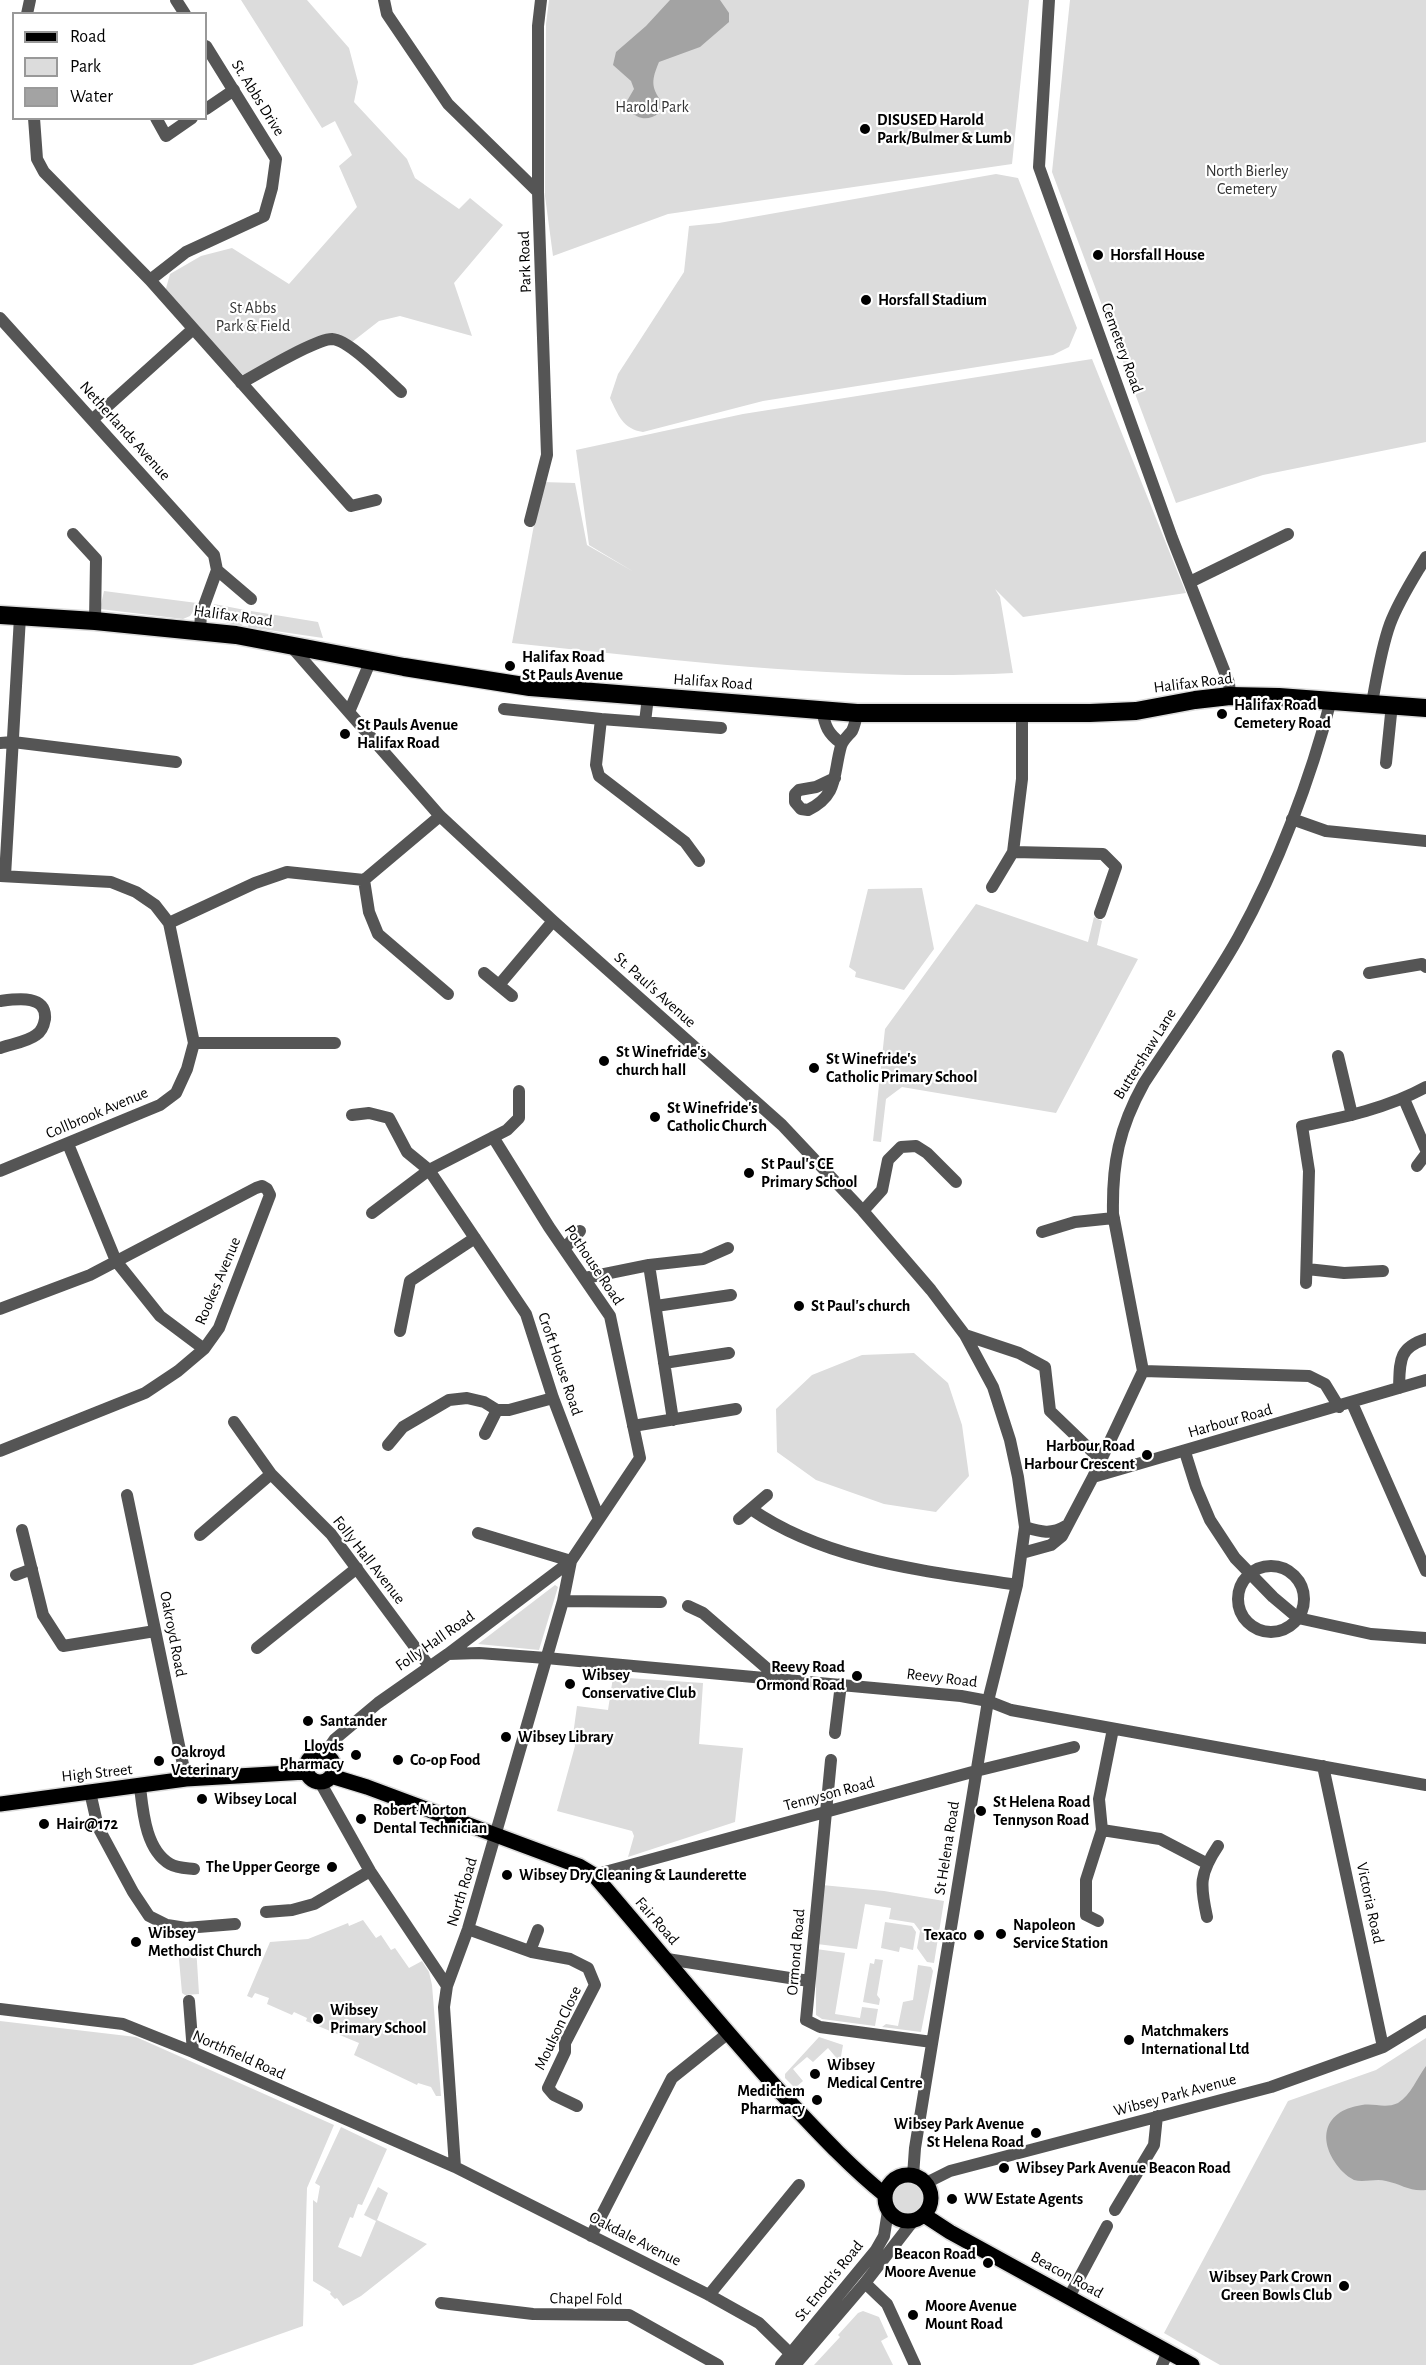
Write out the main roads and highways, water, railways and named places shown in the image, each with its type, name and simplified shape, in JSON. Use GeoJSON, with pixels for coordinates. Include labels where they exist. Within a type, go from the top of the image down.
{"type":"FeatureCollection","features":[{"type":"Feature","properties":{"kind":"highway","name":"Halifax Road"},"geometry":{"type":"LineString","coordinates":[[0,615],[200,630],[530,687],[822,710],[1022,713],[1136,711],[1230,696],[1331,700],[1426,708]]}},
{"type":"Feature","properties":{"kind":"main road"},"geometry":{"type":"LineString","coordinates":[[318,1754],[324,1755],[333,1763],[333,1772],[326,1779],[311,1780],[306,1772],[309,1759],[318,1754]]}},
{"type":"Feature","properties":{"kind":"main road","name":"High Street"},"geometry":{"type":"LineString","coordinates":[[0,1804],[140,1787],[186,1779],[306,1772]]}},
{"type":"Feature","properties":{"kind":"main road","name":"Fair Road"},"geometry":{"type":"LineString","coordinates":[[326,1779],[367,1787],[579,1866],[594,1875],[667,1959],[727,2034],[834,2149],[885,2195]]}},
{"type":"Feature","properties":{"kind":"main road"},"geometry":{"type":"LineString","coordinates":[[901,2176],[919,2179],[931,2199],[930,2207],[918,2218],[898,2219],[888,2211],[885,2195],[894,2180],[901,2176]]}},
{"type":"Feature","properties":{"kind":"main road","name":"Beacon Road"},"geometry":{"type":"LineString","coordinates":[[918,2218],[950,2232],[1070,2297],[1165,2358],[1192,2365]]}},
{"type":"Feature","properties":{"kind":"water"},"geometry":{"type":"Polygon","coordinates":[[[670,0],[720,0],[729,13],[729,22],[700,47],[659,62],[653,83],[655,92],[662,102],[660,113],[647,118],[636,116],[628,110],[627,101],[634,89],[631,81],[613,65],[616,52],[646,26],[670,0]]]}},
{"type":"Feature","properties":{"kind":"water"},"geometry":{"type":"Polygon","coordinates":[[[1426,2066],[1426,2190],[1410,2189],[1382,2180],[1354,2180],[1343,2172],[1329,2151],[1327,2131],[1331,2122],[1348,2108],[1362,2105],[1389,2106],[1398,2103],[1410,2091],[1426,2066]]]}},
{"type":"Feature","properties":{"kind":"place","name":"DISUSED Harold Park/Bulmer & Lumb"},"geometry":{"type":"Point","coordinates":[865,129]}},
{"type":"Feature","properties":{"kind":"place","name":"Horsfall House"},"geometry":{"type":"Point","coordinates":[1098,255]}},
{"type":"Feature","properties":{"kind":"place","name":"Horsfall Stadium"},"geometry":{"type":"Point","coordinates":[866,300]}},
{"type":"Feature","properties":{"kind":"place","name":"Halifax Road St Pauls Avenue"},"geometry":{"type":"Point","coordinates":[510,666]}},
{"type":"Feature","properties":{"kind":"place","name":"Halifax Road Cemetery Road"},"geometry":{"type":"Point","coordinates":[1222,714]}},
{"type":"Feature","properties":{"kind":"place","name":"St Pauls Avenue Halifax Road"},"geometry":{"type":"Point","coordinates":[345,734]}},
{"type":"Feature","properties":{"kind":"place","name":"St Winefride's church hall"},"geometry":{"type":"Point","coordinates":[604,1061]}},
{"type":"Feature","properties":{"kind":"place","name":"St Winefride's Catholic Primary School"},"geometry":{"type":"Point","coordinates":[814,1068]}},
{"type":"Feature","properties":{"kind":"place","name":"St Winefride's Catholic Church"},"geometry":{"type":"Point","coordinates":[655,1117]}},
{"type":"Feature","properties":{"kind":"place","name":"St Paul's CE Primary School"},"geometry":{"type":"Point","coordinates":[749,1173]}},
{"type":"Feature","properties":{"kind":"place","name":"St Paul's church"},"geometry":{"type":"Point","coordinates":[799,1306]}},
{"type":"Feature","properties":{"kind":"place","name":"Harbour Road Harbour Crescent"},"geometry":{"type":"Point","coordinates":[1147,1455]}},
{"type":"Feature","properties":{"kind":"place","name":"Reevy Road Ormond Road"},"geometry":{"type":"Point","coordinates":[857,1676]}},
{"type":"Feature","properties":{"kind":"place","name":"Wibsey Conservative Club"},"geometry":{"type":"Point","coordinates":[570,1684]}},
{"type":"Feature","properties":{"kind":"place","name":"Santander"},"geometry":{"type":"Point","coordinates":[308,1721]}},
{"type":"Feature","properties":{"kind":"place","name":"Wibsey Library"},"geometry":{"type":"Point","coordinates":[506,1737]}},
{"type":"Feature","properties":{"kind":"place","name":"Lloyds Pharmacy"},"geometry":{"type":"Point","coordinates":[356,1755]}},
{"type":"Feature","properties":{"kind":"place","name":"Co-op Food"},"geometry":{"type":"Point","coordinates":[398,1760]}},
{"type":"Feature","properties":{"kind":"place","name":"Oakroyd Veterinary"},"geometry":{"type":"Point","coordinates":[159,1761]}},
{"type":"Feature","properties":{"kind":"place","name":"Wibsey Local"},"geometry":{"type":"Point","coordinates":[202,1799]}},
{"type":"Feature","properties":{"kind":"place","name":"St Helena Road Tennyson Road"},"geometry":{"type":"Point","coordinates":[981,1811]}},
{"type":"Feature","properties":{"kind":"place","name":"Robert Morton Dental Technician"},"geometry":{"type":"Point","coordinates":[361,1819]}},
{"type":"Feature","properties":{"kind":"place","name":"Hair@172"},"geometry":{"type":"Point","coordinates":[44,1824]}},
{"type":"Feature","properties":{"kind":"place","name":"The Upper George"},"geometry":{"type":"Point","coordinates":[332,1867]}},
{"type":"Feature","properties":{"kind":"place","name":"Wibsey Dry Cleaning & Launderette"},"geometry":{"type":"Point","coordinates":[507,1875]}},
{"type":"Feature","properties":{"kind":"place","name":"Napoleon Service Station"},"geometry":{"type":"Point","coordinates":[1001,1934]}},
{"type":"Feature","properties":{"kind":"place","name":"Texaco"},"geometry":{"type":"Point","coordinates":[979,1935]}},
{"type":"Feature","properties":{"kind":"place","name":"Wibsey Methodist Church"},"geometry":{"type":"Point","coordinates":[136,1942]}},
{"type":"Feature","properties":{"kind":"place","name":"Wibsey Primary School"},"geometry":{"type":"Point","coordinates":[318,2019]}},
{"type":"Feature","properties":{"kind":"place","name":"Matchmakers International Ltd"},"geometry":{"type":"Point","coordinates":[1129,2040]}},
{"type":"Feature","properties":{"kind":"place","name":"Wibsey Medical Centre"},"geometry":{"type":"Point","coordinates":[815,2074]}},
{"type":"Feature","properties":{"kind":"place","name":"Medichem Pharmacy"},"geometry":{"type":"Point","coordinates":[817,2100]}},
{"type":"Feature","properties":{"kind":"place","name":"Wibsey Park Avenue St Helena Road"},"geometry":{"type":"Point","coordinates":[1036,2133]}},
{"type":"Feature","properties":{"kind":"place","name":"Wibsey Park Avenue Beacon Road"},"geometry":{"type":"Point","coordinates":[1004,2168]}},
{"type":"Feature","properties":{"kind":"place","name":"WW Estate Agents"},"geometry":{"type":"Point","coordinates":[952,2199]}},
{"type":"Feature","properties":{"kind":"place","name":"Beacon Road Moore Avenue"},"geometry":{"type":"Point","coordinates":[988,2263]}},
{"type":"Feature","properties":{"kind":"place","name":"Wibsey Park Crown Green Bowls Club"},"geometry":{"type":"Point","coordinates":[1344,2286]}},
{"type":"Feature","properties":{"kind":"place","name":"Moore Avenue Mount Road"},"geometry":{"type":"Point","coordinates":[913,2315]}},
{"type":"Feature","properties":{"kind":"park label","name":"Harold Park"},"geometry":{"type":"Point","coordinates":[652,107]}},
{"type":"Feature","properties":{"kind":"park label","name":"North Bierley Cemetery"},"geometry":{"type":"Point","coordinates":[1247,180]}},
{"type":"Feature","properties":{"kind":"park label","name":"St Abbs Park & Field"},"geometry":{"type":"Point","coordinates":[253,317]}}]}
